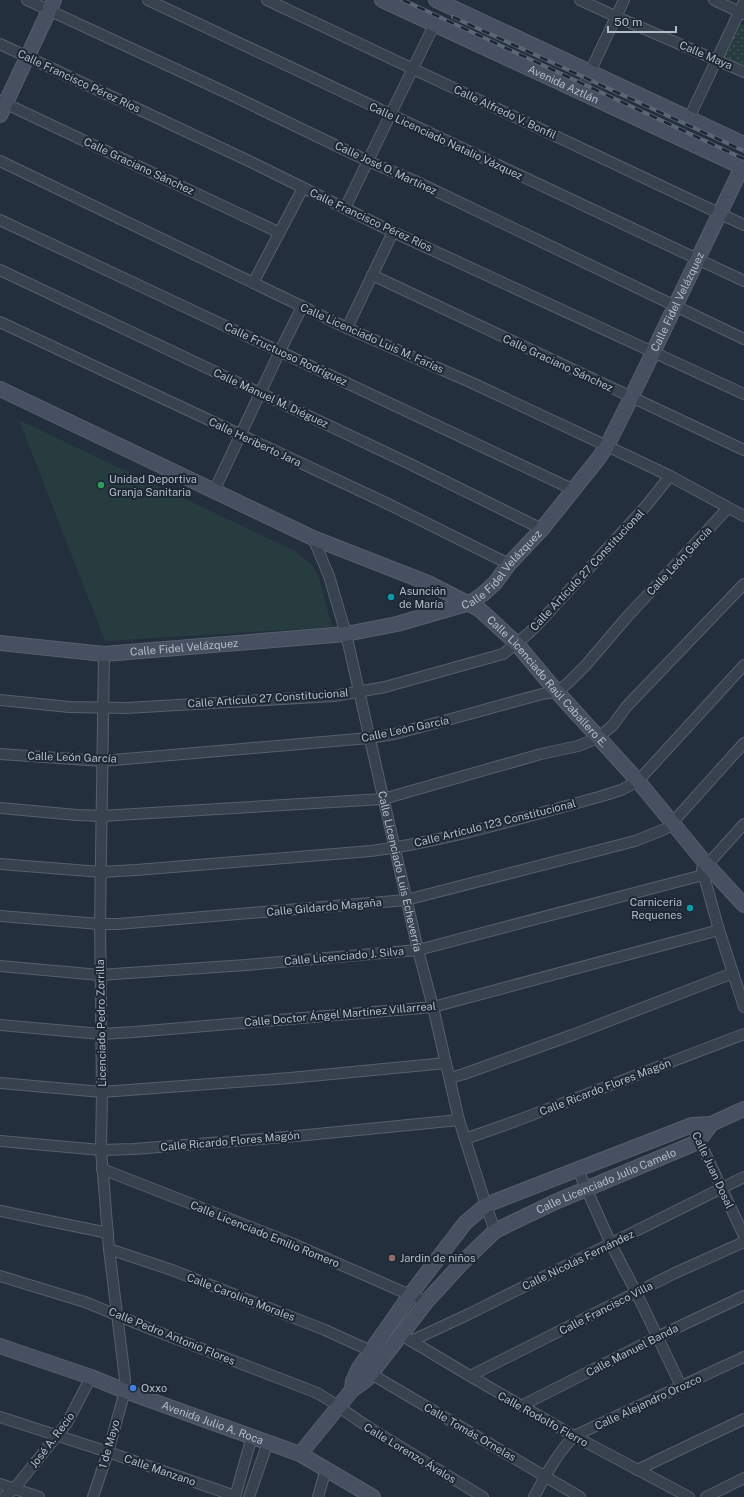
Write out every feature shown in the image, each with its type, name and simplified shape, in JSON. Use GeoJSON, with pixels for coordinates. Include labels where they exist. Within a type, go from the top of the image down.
{"type":"FeatureCollection","features":[{"type":"Feature","properties":{"kind":"street","name":"Calle José O. Martínez"},"geometry":{"type":"LineString","coordinates":[[27,0],[51,5],[225,92],[415,181],[744,339]]}},
{"type":"Feature","properties":{"kind":"street","name":"Calle Licenciado Natalio Vázquez"},"geometry":{"type":"LineString","coordinates":[[148,0],[744,281]]}},
{"type":"Feature","properties":{"kind":"street","name":"Calle Alfredo V. Bonfil"},"geometry":{"type":"LineString","coordinates":[[267,0],[744,225]]}},
{"type":"Feature","properties":{"kind":"street","name":"Avenida Aztlán"},"geometry":{"type":"LineString","coordinates":[[382,0],[435,23],[743,167]]}},
{"type":"Feature","properties":{"kind":"street","name":"Avenida Aztlán"},"geometry":{"type":"LineString","coordinates":[[436,0],[744,144]]}},
{"type":"Feature","properties":{"kind":"street","name":"Calle Maya"},"geometry":{"type":"LineString","coordinates":[[580,0],[744,72]]}},
{"type":"Feature","properties":{"kind":"street"},"geometry":{"type":"LineString","coordinates":[[581,91],[624,0]]}},
{"type":"Feature","properties":{"kind":"street"},"geometry":{"type":"LineString","coordinates":[[714,0],[742,12]]}},
{"type":"Feature","properties":{"kind":"street"},"geometry":{"type":"LineString","coordinates":[[690,118],[716,59],[742,12],[744,2]]}},
{"type":"Feature","properties":{"kind":"street"},"geometry":{"type":"LineString","coordinates":[[2,106],[28,57],[51,5]]}},
{"type":"Feature","properties":{"kind":"street"},"geometry":{"type":"LineString","coordinates":[[345,208],[435,23]]}},
{"type":"Feature","properties":{"kind":"street","name":"Calle Francisco Pérez Ríos"},"geometry":{"type":"LineString","coordinates":[[0,44],[252,162],[393,232],[524,291],[653,353],[744,394]]}},
{"type":"Feature","properties":{"kind":"street","name":"Calle Graciano Sánchez"},"geometry":{"type":"LineString","coordinates":[[2,106],[278,232]]}},
{"type":"Feature","properties":{"kind":"street","name":"Calle Licenciado Luis M. Farías"},"geometry":{"type":"LineString","coordinates":[[0,161],[302,307],[470,382],[670,476],[744,516]]}},
{"type":"Feature","properties":{"kind":"street","name":"Calle Fidel Velázquez"},"geometry":{"type":"LineString","coordinates":[[0,643],[104,654],[346,634],[397,624],[470,603],[495,583],[542,529],[607,446],[719,213],[743,167]]}},
{"type":"Feature","properties":{"kind":"street"},"geometry":{"type":"LineString","coordinates":[[253,283],[302,188]]}},
{"type":"Feature","properties":{"kind":"street","name":"Calle Fructuoso Rodríguez"},"geometry":{"type":"LineString","coordinates":[[0,220],[572,490]]}},
{"type":"Feature","properties":{"kind":"street"},"geometry":{"type":"LineString","coordinates":[[347,328],[393,232]]}},
{"type":"Feature","properties":{"kind":"street","name":"Calle Manuel M. Diéguez"},"geometry":{"type":"LineString","coordinates":[[0,270],[261,393],[542,529]]}},
{"type":"Feature","properties":{"kind":"street","name":"Calle Graciano Sánchez"},"geometry":{"type":"LineString","coordinates":[[372,275],[744,450]]}},
{"type":"Feature","properties":{"kind":"street"},"geometry":{"type":"LineString","coordinates":[[214,491],[302,307]]}},
{"type":"Feature","properties":{"kind":"street","name":"Calle Heriberto Jara"},"geometry":{"type":"LineString","coordinates":[[0,322],[384,502],[510,564]]}},
{"type":"Feature","properties":{"kind":"street","name":"Calle Licenciado Raúl Caballero E."},"geometry":{"type":"LineString","coordinates":[[0,389],[313,538],[428,583],[470,603],[489,617],[516,643],[557,692],[673,822],[704,866],[743,903]]}},
{"type":"Feature","properties":{"kind":"street","name":"Calle Artículo 27 Constitucional"},"geometry":{"type":"LineString","coordinates":[[0,700],[69,707],[139,708],[334,696],[385,687],[503,654],[529,633],[646,506],[670,476]]}},
{"type":"Feature","properties":{"kind":"street","name":"Calle León García"},"geometry":{"type":"LineString","coordinates":[[0,754],[102,761],[369,738],[394,734],[542,694],[557,692],[586,665],[627,616],[728,508]]}},
{"type":"Feature","properties":{"kind":"street","name":"Calle Licenciado Luis Echeverría"},"geometry":{"type":"LineString","coordinates":[[313,538],[329,576],[346,634],[406,900],[459,1120],[495,1230]]}},
{"type":"Feature","properties":{"kind":"street"},"geometry":{"type":"LineString","coordinates":[[0,808],[101,816],[383,799],[541,754],[578,746],[598,738],[613,725],[626,707],[744,584]]}},
{"type":"Feature","properties":{"kind":"street","name":"Licenciado Pedro Zorrilla"},"geometry":{"type":"LineString","coordinates":[[104,654],[100,924],[102,1092],[100,1150],[109,1249],[124,1365],[125,1390]]}},
{"type":"Feature","properties":{"kind":"street","name":"Calle Artículo 123 Constitucional"},"geometry":{"type":"LineString","coordinates":[[0,864],[101,872],[144,870],[394,848],[438,839],[599,797],[621,790],[638,781],[744,665]]}},
{"type":"Feature","properties":{"kind":"street","name":"Calle Gildardo Magaña"},"geometry":{"type":"LineString","coordinates":[[0,916],[100,924],[220,916],[406,900],[635,841],[665,829],[744,743]]}},
{"type":"Feature","properties":{"kind":"street"},"geometry":{"type":"LineString","coordinates":[[704,866],[744,824]]}},
{"type":"Feature","properties":{"kind":"street","name":"Calle Licenciado Raúl Caballero E."},"geometry":{"type":"LineString","coordinates":[[704,866],[719,930],[744,1007]]}},
{"type":"Feature","properties":{"kind":"street","name":"Calle Licenciado J. Silva"},"geometry":{"type":"LineString","coordinates":[[0,966],[100,975],[246,965],[418,950],[704,866]]}},
{"type":"Feature","properties":{"kind":"street","name":"Calle Doctor Ángel Martínez Villarreal"},"geometry":{"type":"LineString","coordinates":[[0,1025],[101,1034],[433,1007],[719,930]]}},
{"type":"Feature","properties":{"kind":"street"},"geometry":{"type":"LineString","coordinates":[[450,1078],[575,1034],[733,973]]}},
{"type":"Feature","properties":{"kind":"street","name":"Calle Ricardo Flores Magón"},"geometry":{"type":"LineString","coordinates":[[465,1139],[523,1119],[744,1034]]}},
{"type":"Feature","properties":{"kind":"street"},"geometry":{"type":"LineString","coordinates":[[0,1083],[102,1092],[282,1079],[446,1063]]}},
{"type":"Feature","properties":{"kind":"street","name":"Calle Licenciado Julio Camelo"},"geometry":{"type":"LineString","coordinates":[[486,1205],[692,1126],[711,1124],[744,1109]]}},
{"type":"Feature","properties":{"kind":"street","name":"Calle Ricardo Flores Magón"},"geometry":{"type":"LineString","coordinates":[[0,1140],[100,1150],[134,1149],[459,1120]]}},
{"type":"Feature","properties":{"kind":"street","name":"Calle Licenciado Julio Camelo"},"geometry":{"type":"LineString","coordinates":[[495,1230],[538,1209],[698,1142],[711,1124]]}},
{"type":"Feature","properties":{"kind":"street","name":"Calle Juan Dosal"},"geometry":{"type":"LineString","coordinates":[[692,1126],[698,1142],[744,1236]]}},
{"type":"Feature","properties":{"kind":"street","name":"Calle Licenciado Emilio Romero"},"geometry":{"type":"LineString","coordinates":[[102,1169],[290,1242],[410,1295],[427,1301]]}},
{"type":"Feature","properties":{"kind":"street"},"geometry":{"type":"LineString","coordinates":[[578,1170],[611,1244],[682,1386]]}},
{"type":"Feature","properties":{"kind":"street","name":"Calle Nicolás Fernández"},"geometry":{"type":"LineString","coordinates":[[406,1338],[469,1314],[744,1177]]}},
{"type":"Feature","properties":{"kind":"street"},"geometry":{"type":"LineString","coordinates":[[365,1371],[371,1351],[410,1295],[465,1223],[486,1205]]}},
{"type":"Feature","properties":{"kind":"street"},"geometry":{"type":"LineString","coordinates":[[0,1210],[108,1233]]}},
{"type":"Feature","properties":{"kind":"street"},"geometry":{"type":"LineString","coordinates":[[300,1454],[352,1390],[353,1381],[406,1338],[427,1301],[495,1230]]}},
{"type":"Feature","properties":{"kind":"street","name":"Calle Francisco Villa"},"geometry":{"type":"LineString","coordinates":[[470,1376],[636,1292],[744,1242]]}},
{"type":"Feature","properties":{"kind":"street","name":"Calle Carolina Morales"},"geometry":{"type":"LineString","coordinates":[[109,1249],[172,1270],[325,1330],[371,1351]]}},
{"type":"Feature","properties":{"kind":"street","name":"Calle Pedro Antonio Flores"},"geometry":{"type":"LineString","coordinates":[[0,1276],[86,1302],[117,1314],[153,1330],[315,1392],[327,1398],[338,1407]]}},
{"type":"Feature","properties":{"kind":"street","name":"Calle Manuel Banda"},"geometry":{"type":"LineString","coordinates":[[521,1406],[657,1337],[744,1296]]}},
{"type":"Feature","properties":{"kind":"street","name":"Calle Rodolfo Fierro"},"geometry":{"type":"LineString","coordinates":[[406,1338],[574,1436],[689,1497]]}},
{"type":"Feature","properties":{"kind":"street","name":"Avenida Julio A. Roca"},"geometry":{"type":"LineString","coordinates":[[0,1346],[90,1377],[300,1454],[373,1497]]}},
{"type":"Feature","properties":{"kind":"street","name":"Calle Alejandro Orozco"},"geometry":{"type":"LineString","coordinates":[[534,1497],[545,1476],[574,1436],[744,1356]]}},
{"type":"Feature","properties":{"kind":"street","name":"Calle Tomás Ornelas"},"geometry":{"type":"LineString","coordinates":[[365,1371],[580,1497]]}},
{"type":"Feature","properties":{"kind":"street","name":"José A. Recio"},"geometry":{"type":"LineString","coordinates":[[4,1497],[14,1489],[57,1435],[74,1411],[90,1377]]}},
{"type":"Feature","properties":{"kind":"street","name":"1 de Mayo"},"geometry":{"type":"LineString","coordinates":[[93,1497],[108,1452],[125,1390]]}},
{"type":"Feature","properties":{"kind":"street","name":"Calle Lorenzo Ávalos"},"geometry":{"type":"LineString","coordinates":[[338,1407],[483,1497]]}},
{"type":"Feature","properties":{"kind":"street","name":"Calle Manzano"},"geometry":{"type":"LineString","coordinates":[[0,1417],[108,1452],[235,1497]]}},
{"type":"Feature","properties":{"kind":"street"},"geometry":{"type":"LineString","coordinates":[[637,1470],[744,1419]]}},
{"type":"Feature","properties":{"kind":"street"},"geometry":{"type":"LineString","coordinates":[[235,1497],[252,1436]]}},
{"type":"Feature","properties":{"kind":"street"},"geometry":{"type":"LineString","coordinates":[[249,1497],[268,1442]]}},
{"type":"Feature","properties":{"kind":"street"},"geometry":{"type":"LineString","coordinates":[[318,1497],[326,1469]]}},
{"type":"Feature","properties":{"kind":"street"},"geometry":{"type":"LineString","coordinates":[[706,1497],[744,1478]]}},
{"type":"Feature","properties":{"kind":"street"},"geometry":{"type":"LineString","coordinates":[[0,1484],[39,1497]]}},
{"type":"Feature","properties":{"kind":"green space"},"geometry":{"type":"Polygon","coordinates":[[[739,23],[744,25],[744,69],[723,59],[739,23]]]}},
{"type":"Feature","properties":{"kind":"green space","name":"Unidad Deportiva Granja Sanitaria"},"geometry":{"type":"Polygon","coordinates":[[[19,420],[295,551],[312,565],[319,578],[332,627],[105,641],[19,420]]]}},
{"type":"Feature","properties":{"kind":"railway"},"geometry":{"type":"LineString","coordinates":[[403,0],[744,159]]}},
{"type":"Feature","properties":{"kind":"railway"},"geometry":{"type":"LineString","coordinates":[[453,17],[744,151]]}},
{"type":"Feature","properties":{"kind":"place","name":"Unidad Deportiva Granja Sanitaria"},"geometry":{"type":"Point","coordinates":[101,485]}},
{"type":"Feature","properties":{"kind":"place","name":"Asunción de María"},"geometry":{"type":"Point","coordinates":[391,597]}},
{"type":"Feature","properties":{"kind":"place","name":"Carniceria Requenes"},"geometry":{"type":"Point","coordinates":[690,908]}},
{"type":"Feature","properties":{"kind":"place","name":"Jardin de niños"},"geometry":{"type":"Point","coordinates":[392,1258]}},
{"type":"Feature","properties":{"kind":"place","name":"Oxxo"},"geometry":{"type":"Point","coordinates":[133,1388]}}]}
